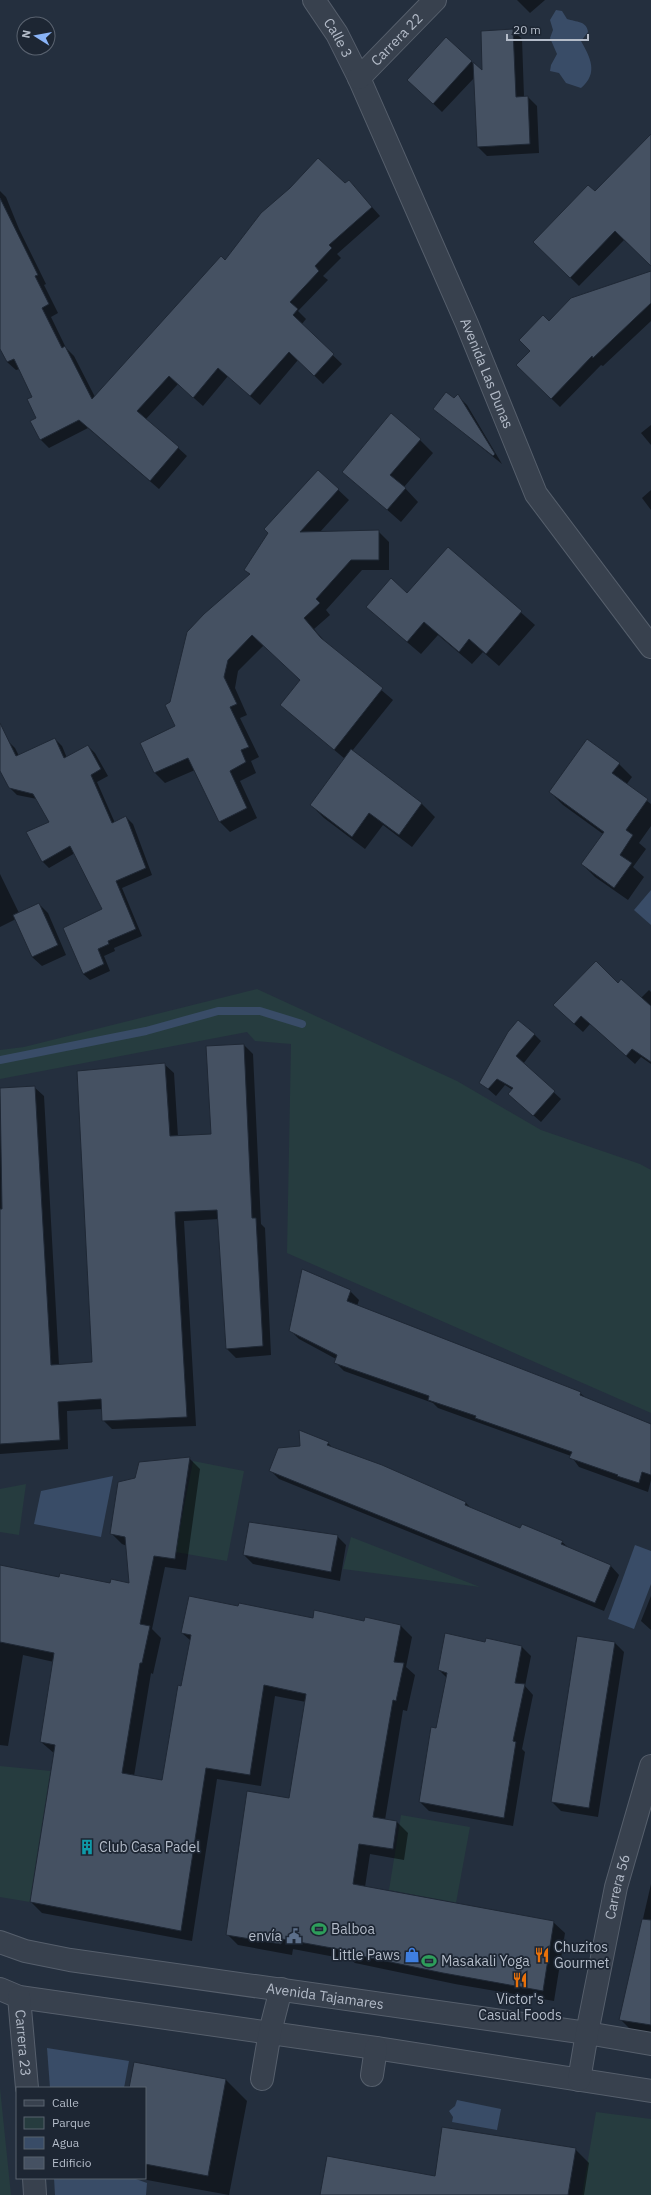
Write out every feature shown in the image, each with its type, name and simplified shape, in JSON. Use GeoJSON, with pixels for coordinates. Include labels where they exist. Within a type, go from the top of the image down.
{"type":"FeatureCollection","features":[{"type":"Feature","properties":{"kind":"street","name":"Calle 3"},"geometry":{"type":"LineString","coordinates":[[314,0],[337,34],[359,78]]}},
{"type":"Feature","properties":{"kind":"street","name":"Carrera 22"},"geometry":{"type":"LineString","coordinates":[[359,78],[435,0]]}},
{"type":"Feature","properties":{"kind":"street","name":"Avenida Las Dunas"},"geometry":{"type":"LineString","coordinates":[[359,78],[467,324],[536,494],[651,647]]}},
{"type":"Feature","properties":{"kind":"street","name":"Carrera 56"},"geometry":{"type":"LineString","coordinates":[[579,2080],[616,1887],[651,1766]]}},
{"type":"Feature","properties":{"kind":"street","name":"Avenida Tajamares"},"geometry":{"type":"LineString","coordinates":[[0,1942],[25,1951],[70,1960],[587,2033],[651,2044]]}},
{"type":"Feature","properties":{"kind":"street"},"geometry":{"type":"LineString","coordinates":[[262,2079],[270,2032],[281,1990]]}},
{"type":"Feature","properties":{"kind":"street"},"geometry":{"type":"LineString","coordinates":[[10,1993],[376,2048],[651,2092]]}},
{"type":"Feature","properties":{"kind":"street","name":"Carrera 23"},"geometry":{"type":"LineString","coordinates":[[10,1993],[27,2087]]}},
{"type":"Feature","properties":{"kind":"street"},"geometry":{"type":"LineString","coordinates":[[372,2075],[376,2048]]}},
{"type":"Feature","properties":{"kind":"street"},"geometry":{"type":"LineString","coordinates":[[34,2179],[35,2195]]}},
{"type":"Feature","properties":{"kind":"green space"},"geometry":{"type":"Polygon","coordinates":[[[257,989],[457,1081],[541,1130],[640,1164],[651,1170],[651,1413],[287,1253],[291,1044],[255,1041],[247,1032],[0,1079],[0,1050],[24,1047],[257,989]]]}},
{"type":"Feature","properties":{"kind":"green space"},"geometry":{"type":"Polygon","coordinates":[[[193,1461],[244,1471],[227,1561],[175,1552],[193,1461]]]}},
{"type":"Feature","properties":{"kind":"green space"},"geometry":{"type":"Polygon","coordinates":[[[26,1484],[19,1535],[0,1532],[0,1489],[26,1484]]]}},
{"type":"Feature","properties":{"kind":"green space"},"geometry":{"type":"Polygon","coordinates":[[[351,1537],[480,1587],[343,1569],[351,1537]]]}},
{"type":"Feature","properties":{"kind":"green space"},"geometry":{"type":"Polygon","coordinates":[[[0,1766],[51,1771],[30,1902],[0,1897],[0,1766]]]}},
{"type":"Feature","properties":{"kind":"green space"},"geometry":{"type":"Polygon","coordinates":[[[401,1815],[470,1827],[456,1903],[389,1890],[401,1815]]]}},
{"type":"Feature","properties":{"kind":"green space"},"geometry":{"type":"Polygon","coordinates":[[[0,2088],[11,2195],[0,2195],[0,2088]]]}},
{"type":"Feature","properties":{"kind":"green space"},"geometry":{"type":"Polygon","coordinates":[[[596,2112],[651,2119],[651,2195],[582,2195],[596,2112]]]}},
{"type":"Feature","properties":{"kind":"water"},"geometry":{"type":"Polygon","coordinates":[[[556,10],[562,11],[567,19],[580,22],[587,28],[588,32],[581,41],[590,59],[591,71],[590,77],[581,88],[566,83],[559,73],[550,71],[551,65],[557,54],[550,38],[553,30],[550,20],[556,10]]]}},
{"type":"Feature","properties":{"kind":"water"},"geometry":{"type":"Polygon","coordinates":[[[651,890],[651,925],[634,910],[651,890]]]}},
{"type":"Feature","properties":{"kind":"water"},"geometry":{"type":"Polygon","coordinates":[[[113,1476],[101,1537],[34,1524],[41,1491],[113,1476]]]}},
{"type":"Feature","properties":{"kind":"water"},"geometry":{"type":"Polygon","coordinates":[[[635,1545],[651,1551],[651,1584],[634,1629],[608,1619],[635,1545]]]}},
{"type":"Feature","properties":{"kind":"water"},"geometry":{"type":"Polygon","coordinates":[[[47,2048],[129,2061],[124,2087],[50,2087],[47,2048]]]}},
{"type":"Feature","properties":{"kind":"water"},"geometry":{"type":"Polygon","coordinates":[[[457,2100],[501,2109],[497,2130],[452,2122],[453,2117],[449,2111],[455,2106],[457,2100]]]}},
{"type":"Feature","properties":{"kind":"water"},"geometry":{"type":"Polygon","coordinates":[[[54,2179],[136,2179],[147,2183],[146,2195],[55,2195],[54,2179]]]}},
{"type":"Feature","properties":{"kind":"building"},"geometry":{"type":"Polygon","coordinates":[[[513,29],[516,97],[528,96],[530,144],[477,147],[473,62],[482,70],[481,31],[513,29]]]}},
{"type":"Feature","properties":{"kind":"building"},"geometry":{"type":"Polygon","coordinates":[[[446,37],[472,61],[433,104],[407,80],[446,37]]]}},
{"type":"Feature","properties":{"kind":"building"},"geometry":{"type":"Polygon","coordinates":[[[651,134],[651,266],[615,231],[570,278],[533,242],[588,185],[595,191],[651,134]]]}},
{"type":"Feature","properties":{"kind":"building"},"geometry":{"type":"Polygon","coordinates":[[[318,158],[345,183],[349,180],[372,207],[329,245],[332,248],[315,266],[319,271],[290,302],[298,309],[293,315],[334,354],[314,376],[289,352],[250,396],[218,368],[193,398],[169,376],[137,411],[179,447],[150,481],[79,420],[40,440],[30,421],[36,418],[27,399],[32,397],[14,359],[7,362],[0,349],[0,198],[38,275],[35,276],[49,304],[42,308],[62,348],[65,346],[92,399],[221,256],[225,260],[261,213],[290,188],[318,158]]]}},
{"type":"Feature","properties":{"kind":"building"},"geometry":{"type":"Polygon","coordinates":[[[651,271],[651,303],[593,358],[592,356],[551,399],[516,365],[530,351],[519,340],[543,315],[549,321],[571,298],[651,271]]]}},
{"type":"Feature","properties":{"kind":"building"},"geometry":{"type":"Polygon","coordinates":[[[446,392],[454,398],[458,394],[495,454],[493,456],[433,409],[446,392]]]}},
{"type":"Feature","properties":{"kind":"building"},"geometry":{"type":"Polygon","coordinates":[[[391,413],[421,439],[390,475],[406,488],[387,510],[342,472],[391,413]]]}},
{"type":"Feature","properties":{"kind":"building"},"geometry":{"type":"Polygon","coordinates":[[[318,470],[339,489],[300,532],[379,530],[379,560],[351,560],[316,599],[320,603],[304,618],[321,638],[383,688],[334,750],[280,705],[300,680],[252,635],[228,660],[224,677],[237,704],[230,707],[249,747],[241,750],[246,762],[230,771],[247,808],[219,822],[188,758],[154,773],[140,743],[175,726],[165,705],[170,702],[187,632],[204,614],[250,574],[244,570],[268,533],[264,529],[318,470]]]}},
{"type":"Feature","properties":{"kind":"building"},"geometry":{"type":"Polygon","coordinates":[[[448,547],[522,611],[486,654],[469,639],[459,652],[424,622],[407,642],[366,607],[391,578],[407,593],[448,547]]]}},
{"type":"Feature","properties":{"kind":"building"},"geometry":{"type":"Polygon","coordinates":[[[0,723],[16,756],[55,738],[64,758],[88,745],[101,769],[91,775],[112,823],[126,816],[146,868],[116,881],[136,929],[108,941],[109,944],[98,949],[104,964],[83,974],[63,928],[102,909],[70,846],[42,862],[26,832],[49,822],[33,794],[9,788],[0,771],[0,723]]]}},
{"type":"Feature","properties":{"kind":"building"},"geometry":{"type":"Polygon","coordinates":[[[587,739],[620,763],[612,773],[648,799],[626,830],[633,835],[620,855],[632,863],[614,888],[581,864],[604,832],[549,792],[587,739]]]}},
{"type":"Feature","properties":{"kind":"building"},"geometry":{"type":"Polygon","coordinates":[[[351,749],[422,803],[399,835],[369,813],[352,837],[310,805],[351,749]]]}},
{"type":"Feature","properties":{"kind":"building"},"geometry":{"type":"Polygon","coordinates":[[[39,903],[58,945],[32,957],[13,915],[39,903]]]}},
{"type":"Feature","properties":{"kind":"building"},"geometry":{"type":"Polygon","coordinates":[[[596,961],[618,983],[621,979],[651,1006],[651,1062],[632,1049],[626,1056],[581,1016],[574,1024],[553,1005],[596,961]]]}},
{"type":"Feature","properties":{"kind":"building"},"geometry":{"type":"Polygon","coordinates":[[[518,1020],[535,1034],[516,1056],[555,1091],[533,1116],[508,1094],[513,1088],[497,1079],[488,1089],[479,1083],[508,1032],[518,1020]]]}},
{"type":"Feature","properties":{"kind":"building"},"geometry":{"type":"Polygon","coordinates":[[[244,1044],[252,1218],[256,1218],[263,1346],[226,1349],[217,1210],[175,1212],[187,1417],[102,1421],[101,1399],[58,1402],[60,1440],[0,1444],[0,1209],[2,1209],[0,1088],[35,1086],[51,1365],[92,1362],[77,1071],[165,1063],[170,1136],[211,1134],[206,1046],[244,1044]]]}},
{"type":"Feature","properties":{"kind":"building"},"geometry":{"type":"Polygon","coordinates":[[[302,1269],[351,1290],[347,1301],[581,1392],[580,1395],[651,1424],[651,1475],[642,1472],[639,1483],[617,1476],[618,1475],[569,1458],[572,1452],[475,1418],[476,1416],[428,1400],[429,1396],[334,1363],[337,1355],[289,1331],[302,1269]]]}},
{"type":"Feature","properties":{"kind":"building"},"geometry":{"type":"Polygon","coordinates":[[[299,1430],[329,1442],[327,1445],[382,1465],[466,1502],[465,1505],[520,1528],[522,1524],[563,1541],[561,1544],[611,1565],[595,1603],[269,1471],[278,1448],[300,1446],[299,1430]]]}},
{"type":"Feature","properties":{"kind":"building"},"geometry":{"type":"Polygon","coordinates":[[[190,1457],[175,1559],[154,1556],[140,1624],[150,1626],[142,1663],[140,1663],[122,1773],[162,1780],[178,1685],[181,1686],[191,1635],[181,1633],[189,1596],[238,1606],[239,1603],[313,1618],[314,1610],[364,1621],[365,1617],[401,1625],[394,1662],[404,1663],[396,1701],[393,1700],[373,1817],[397,1821],[393,1849],[359,1844],[353,1884],[554,1921],[543,1991],[443,1973],[342,1952],[343,1950],[282,1939],[281,1944],[226,1935],[247,1791],[289,1798],[306,1694],[264,1685],[250,1775],[206,1768],[181,1931],[30,1902],[55,1745],[40,1742],[54,1653],[0,1642],[0,1565],[59,1577],[60,1573],[110,1583],[111,1579],[129,1583],[125,1537],[110,1534],[118,1482],[135,1478],[139,1462],[190,1457]]]}},
{"type":"Feature","properties":{"kind":"building"},"geometry":{"type":"Polygon","coordinates":[[[249,1522],[338,1535],[331,1572],[243,1555],[249,1522]]]}},
{"type":"Feature","properties":{"kind":"building"},"geometry":{"type":"Polygon","coordinates":[[[445,1633],[485,1642],[486,1638],[522,1646],[515,1683],[525,1684],[513,1741],[516,1742],[504,1818],[419,1802],[431,1727],[436,1728],[447,1673],[438,1670],[445,1633]]]}},
{"type":"Feature","properties":{"kind":"building"},"geometry":{"type":"Polygon","coordinates":[[[577,1636],[615,1642],[589,1808],[551,1802],[577,1636]]]}},
{"type":"Feature","properties":{"kind":"building"},"geometry":{"type":"Polygon","coordinates":[[[642,1919],[651,1920],[651,2025],[619,2020],[642,1919]]]}},
{"type":"Feature","properties":{"kind":"building"},"geometry":{"type":"Polygon","coordinates":[[[134,2062],[226,2079],[208,2176],[146,2164],[146,2087],[129,2087],[134,2062]]]}},
{"type":"Feature","properties":{"kind":"building"},"geometry":{"type":"Polygon","coordinates":[[[442,2127],[576,2148],[568,2195],[320,2195],[327,2156],[435,2176],[442,2127]]]}},
{"type":"Feature","properties":{"kind":"waterway"},"geometry":{"type":"LineString","coordinates":[[0,1060],[146,1031],[218,1011],[260,1011],[302,1024]]}},
{"type":"Feature","properties":{"kind":"place","name":"Club Casa Padel"},"geometry":{"type":"Point","coordinates":[87,1847]}},
{"type":"Feature","properties":{"kind":"place","name":"Balboa"},"geometry":{"type":"Point","coordinates":[319,1929]}},
{"type":"Feature","properties":{"kind":"place","name":"envía"},"geometry":{"type":"Point","coordinates":[294,1936]}},
{"type":"Feature","properties":{"kind":"place","name":"Little Paws"},"geometry":{"type":"Point","coordinates":[412,1955]}},
{"type":"Feature","properties":{"kind":"place","name":"Chuzitos Gourmet"},"geometry":{"type":"Point","coordinates":[542,1955]}},
{"type":"Feature","properties":{"kind":"place","name":"Masakali Yoga"},"geometry":{"type":"Point","coordinates":[429,1961]}},
{"type":"Feature","properties":{"kind":"place","name":"Victor's Casual Foods"},"geometry":{"type":"Point","coordinates":[520,1980]}}]}
